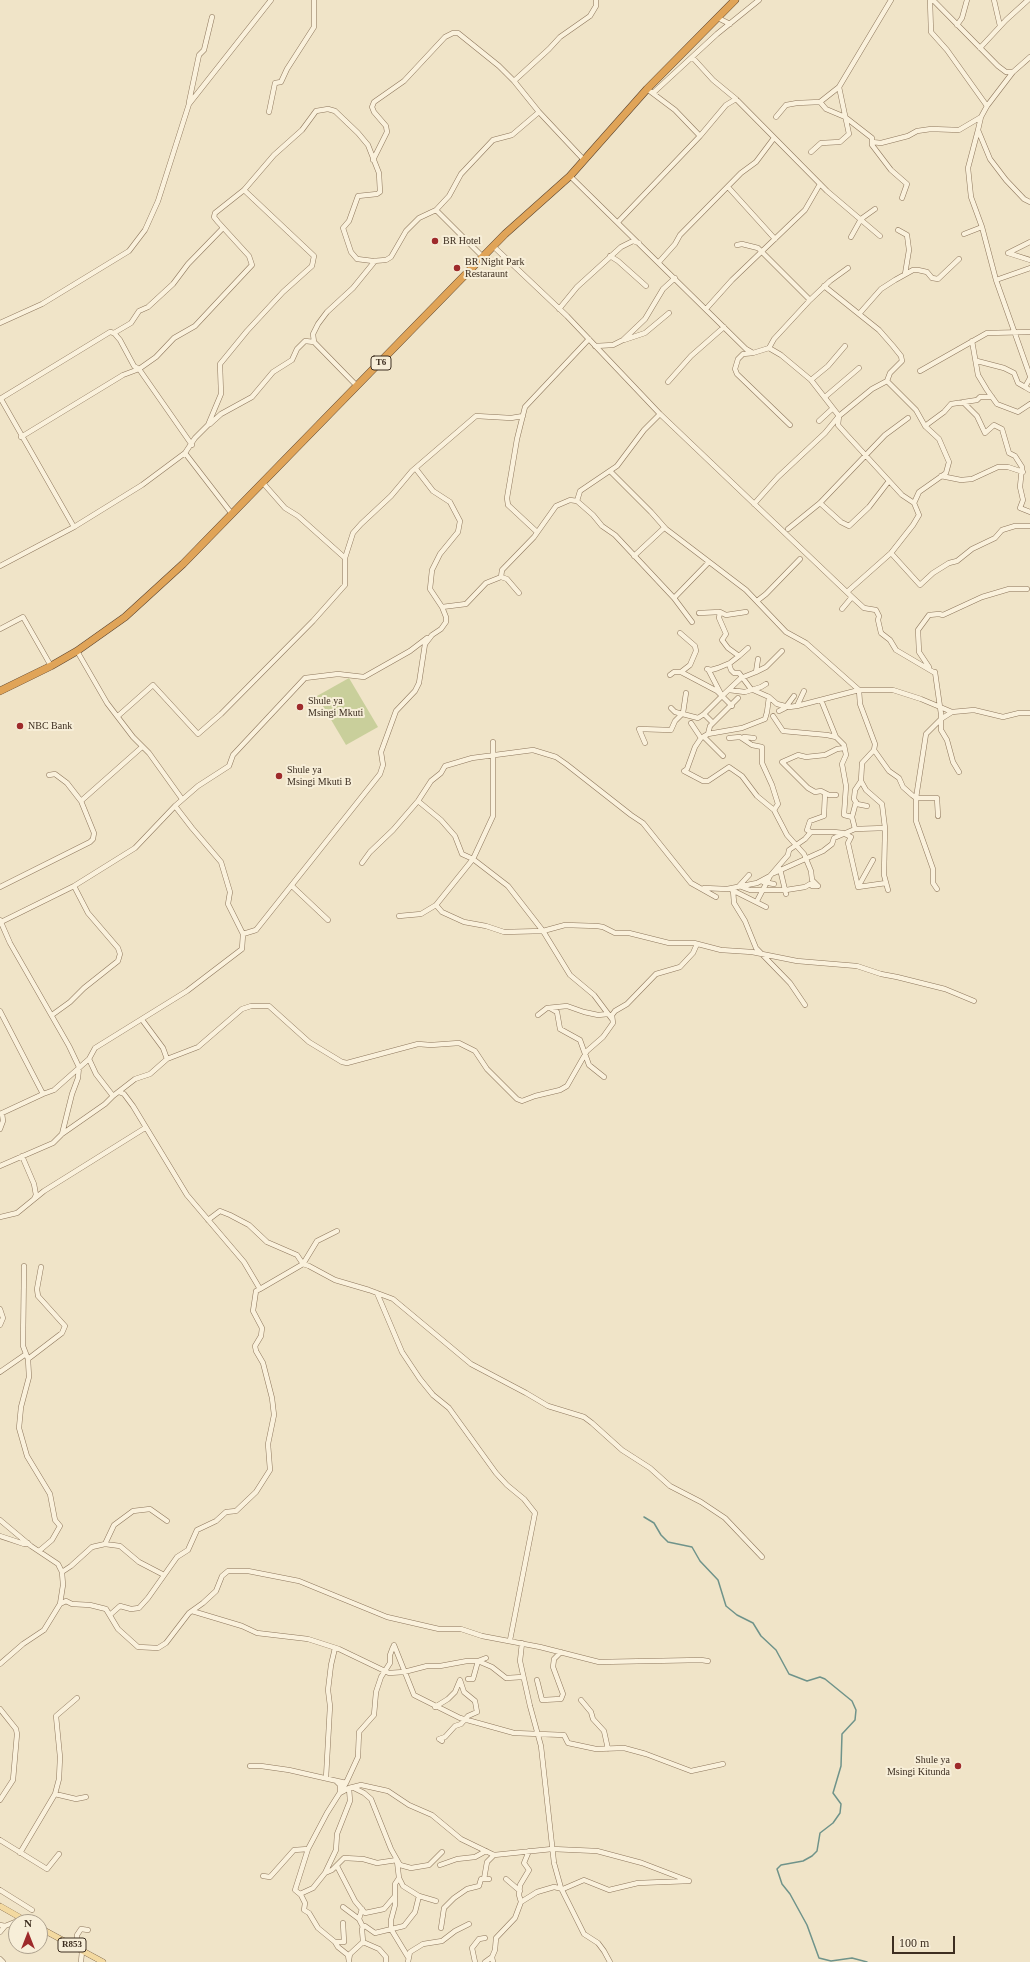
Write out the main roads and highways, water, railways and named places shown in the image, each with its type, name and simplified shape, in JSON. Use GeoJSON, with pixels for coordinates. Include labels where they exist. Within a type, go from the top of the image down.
{"type":"FeatureCollection","features":[{"type":"Feature","properties":{"kind":"highway","name":"T6"},"geometry":{"type":"LineString","coordinates":[[0,691],[51,666],[77,651],[125,617],[183,564],[264,483],[493,246],[522,217],[570,176],[734,0]]}},
{"type":"Feature","properties":{"kind":"main road"},"geometry":{"type":"LineString","coordinates":[[0,1906],[13,1914]]}},
{"type":"Feature","properties":{"kind":"main road","name":"R853"},"geometry":{"type":"LineString","coordinates":[[48,1932],[103,1962]]}},
{"type":"Feature","properties":{"kind":"waterway"},"geometry":{"type":"LineString","coordinates":[[644,1517],[654,1523],[661,1535],[668,1542],[692,1547],[700,1561],[718,1580],[726,1606],[737,1615],[753,1623],[761,1636],[776,1650],[789,1674],[807,1681],[820,1677],[825,1679],[852,1701],[856,1710],[855,1720],[842,1734],[841,1766],[833,1793],[841,1804],[840,1813],[833,1823],[820,1833],[817,1851],[812,1856],[803,1861],[781,1865],[777,1869],[782,1884],[790,1894],[807,1925],[819,1958],[831,1961],[852,1958],[867,1962]]}},
{"type":"Feature","properties":{"kind":"place","name":"BR Hotel"},"geometry":{"type":"Point","coordinates":[435,241]}},
{"type":"Feature","properties":{"kind":"place","name":"BR Night Park Restaraunt"},"geometry":{"type":"Point","coordinates":[457,268]}},
{"type":"Feature","properties":{"kind":"place","name":"Shule ya Msingi Mkuti"},"geometry":{"type":"Point","coordinates":[300,707]}},
{"type":"Feature","properties":{"kind":"place","name":"NBC Bank"},"geometry":{"type":"Point","coordinates":[20,726]}},
{"type":"Feature","properties":{"kind":"place","name":"Shule ya Msingi Mkuti B"},"geometry":{"type":"Point","coordinates":[279,776]}},
{"type":"Feature","properties":{"kind":"place","name":"Shule ya Msingi Kitunda"},"geometry":{"type":"Point","coordinates":[958,1766]}}]}
